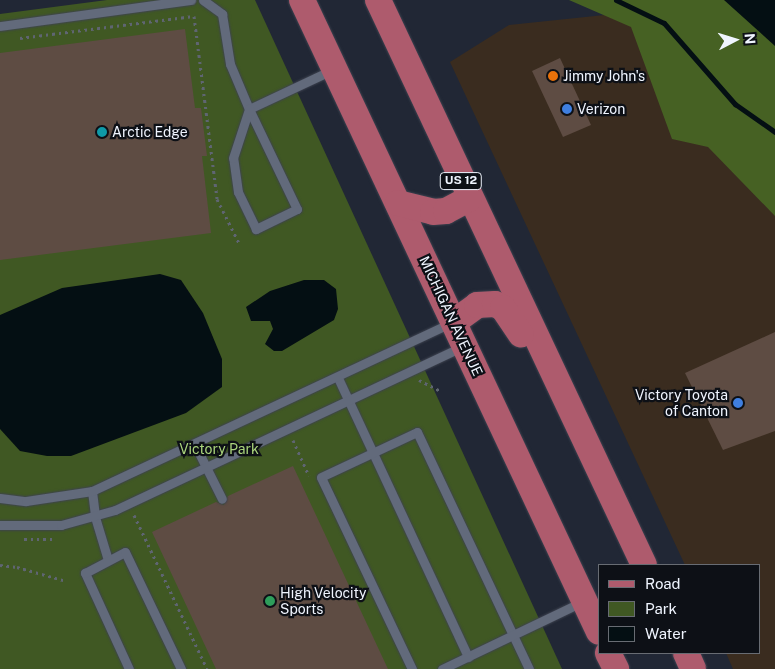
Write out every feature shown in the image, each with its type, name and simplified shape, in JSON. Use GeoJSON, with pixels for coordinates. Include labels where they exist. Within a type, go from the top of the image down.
{"type":"FeatureCollection","features":[{"type":"Feature","properties":{"kind":"main road","name":"MICHIGAN AVENUE"},"geometry":{"type":"LineString","coordinates":[[302,0],[598,630]]}},
{"type":"Feature","properties":{"kind":"main road","name":"US 12"},"geometry":{"type":"LineString","coordinates":[[378,0],[469,198],[644,564]]}},
{"type":"Feature","properties":{"kind":"main road"},"geometry":{"type":"LineString","coordinates":[[398,202],[433,212],[446,211],[469,198]]}},
{"type":"Feature","properties":{"kind":"main road"},"geometry":{"type":"LineString","coordinates":[[454,322],[477,305],[487,304],[503,308],[519,331],[585,475],[604,481]]}},
{"type":"Feature","properties":{"kind":"main road"},"geometry":{"type":"LineString","coordinates":[[608,654],[616,669]]}},
{"type":"Feature","properties":{"kind":"main road"},"geometry":{"type":"LineString","coordinates":[[686,654],[693,669]]}},
{"type":"Feature","properties":{"kind":"lane"},"geometry":{"type":"LineString","coordinates":[[0,26],[191,0]]}},
{"type":"Feature","properties":{"kind":"lane"},"geometry":{"type":"LineString","coordinates":[[203,0],[222,14],[230,64],[249,108],[297,209],[256,229],[238,192],[232,158],[249,108],[335,69]]}},
{"type":"Feature","properties":{"kind":"lane"},"geometry":{"type":"LineString","coordinates":[[0,498],[26,501],[92,491],[196,445],[454,322]]}},
{"type":"Feature","properties":{"kind":"lane"},"geometry":{"type":"LineString","coordinates":[[0,525],[60,525],[95,517],[349,401],[465,345]]}},
{"type":"Feature","properties":{"kind":"lane"},"geometry":{"type":"LineString","coordinates":[[338,378],[468,657]]}},
{"type":"Feature","properties":{"kind":"lane"},"geometry":{"type":"LineString","coordinates":[[412,669],[321,477],[417,432],[529,669]]}},
{"type":"Feature","properties":{"kind":"lane"},"geometry":{"type":"LineString","coordinates":[[196,445],[222,499]]}},
{"type":"Feature","properties":{"kind":"lane"},"geometry":{"type":"LineString","coordinates":[[92,491],[95,517],[108,560]]}},
{"type":"Feature","properties":{"kind":"lane"},"geometry":{"type":"LineString","coordinates":[[129,669],[85,573],[125,552],[181,669]]}},
{"type":"Feature","properties":{"kind":"lane"},"geometry":{"type":"LineString","coordinates":[[442,669],[584,601]]}},
{"type":"Feature","properties":{"kind":"path"},"geometry":{"type":"LineString","coordinates":[[10,39],[194,16],[217,199],[239,243]]}},
{"type":"Feature","properties":{"kind":"path"},"geometry":{"type":"LineString","coordinates":[[134,515],[206,669]]}},
{"type":"Feature","properties":{"kind":"path"},"geometry":{"type":"LineString","coordinates":[[0,565],[18,566],[63,580]]}},
{"type":"Feature","properties":{"kind":"shaded area"},"geometry":{"type":"Polygon","coordinates":[[[643,11],[775,191],[775,669],[733,669],[726,654],[760,654],[760,564],[685,564],[450,62],[509,25],[643,11]]]}},
{"type":"Feature","properties":{"kind":"green space","name":"Victory Park"},"geometry":{"type":"Polygon","coordinates":[[[107,0],[255,0],[562,669],[0,669],[0,14],[107,0]]]}},
{"type":"Feature","properties":{"kind":"green space"},"geometry":{"type":"Polygon","coordinates":[[[569,0],[775,0],[775,216],[708,147],[672,139],[631,27],[569,0]]]}},
{"type":"Feature","properties":{"kind":"water"},"geometry":{"type":"Polygon","coordinates":[[[724,0],[775,0],[775,46],[724,0]]]}},
{"type":"Feature","properties":{"kind":"water"},"geometry":{"type":"Polygon","coordinates":[[[160,274],[181,280],[203,313],[222,359],[222,387],[186,413],[71,456],[47,456],[20,451],[0,429],[0,315],[62,288],[160,274]]]}},
{"type":"Feature","properties":{"kind":"water"},"geometry":{"type":"Polygon","coordinates":[[[304,280],[324,280],[336,289],[338,309],[334,320],[282,351],[274,351],[265,344],[273,329],[270,321],[251,321],[246,307],[270,291],[304,280]]]}},
{"type":"Feature","properties":{"kind":"building","name":"Arctic Edge"},"geometry":{"type":"Polygon","coordinates":[[[185,29],[195,108],[201,108],[207,156],[202,156],[211,233],[0,260],[0,53],[185,29]]]}},
{"type":"Feature","properties":{"kind":"building"},"geometry":{"type":"Polygon","coordinates":[[[560,58],[591,125],[563,137],[532,71],[560,58]]]}},
{"type":"Feature","properties":{"kind":"building","name":"Victory Toyota of Canton"},"geometry":{"type":"Polygon","coordinates":[[[775,332],[775,431],[723,450],[685,373],[775,332]]]}},
{"type":"Feature","properties":{"kind":"building","name":"High Velocity Sports"},"geometry":{"type":"Polygon","coordinates":[[[293,466],[388,669],[216,669],[152,532],[216,502],[224,505],[228,496],[293,466]]]}},
{"type":"Feature","properties":{"kind":"waterway"},"geometry":{"type":"LineString","coordinates":[[616,0],[664,23],[735,104],[775,132]]}},
{"type":"Feature","properties":{"kind":"place","name":"Jimmy John's"},"geometry":{"type":"Point","coordinates":[553,76]}},
{"type":"Feature","properties":{"kind":"place","name":"Verizon"},"geometry":{"type":"Point","coordinates":[567,109]}},
{"type":"Feature","properties":{"kind":"place","name":"Arctic Edge"},"geometry":{"type":"Point","coordinates":[102,132]}},
{"type":"Feature","properties":{"kind":"place","name":"Victory Toyota of Canton"},"geometry":{"type":"Point","coordinates":[738,403]}},
{"type":"Feature","properties":{"kind":"place","name":"High Velocity Sports"},"geometry":{"type":"Point","coordinates":[270,601]}}]}
